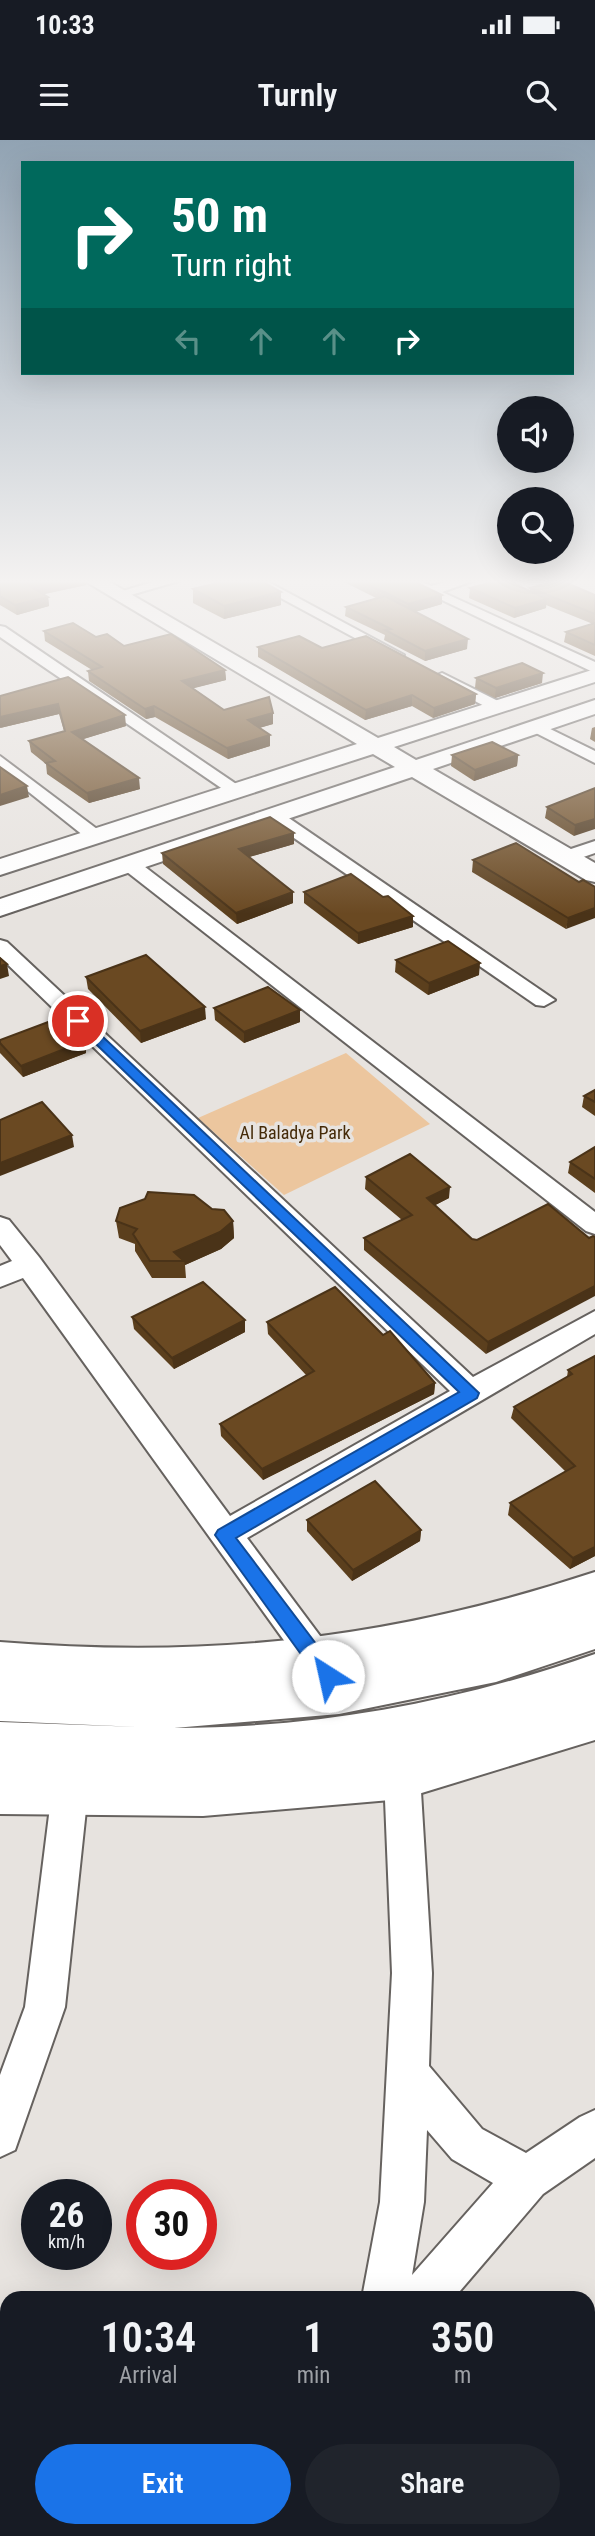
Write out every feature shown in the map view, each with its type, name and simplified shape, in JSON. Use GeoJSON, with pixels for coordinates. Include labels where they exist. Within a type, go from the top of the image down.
{"type":"FeatureCollection","features":[{"type":"Feature","properties":{"kind":"main road"},"geometry":{"type":"LineString","coordinates":[[278,690],[595,874]]}},
{"type":"Feature","properties":{"kind":"main road"},"geometry":{"type":"LineString","coordinates":[[0,908],[274,816],[496,706],[548,690]]}},
{"type":"Feature","properties":{"kind":"main road"},"geometry":{"type":"LineString","coordinates":[[0,896],[576,690]]}},
{"type":"Feature","properties":{"kind":"main road"},"geometry":{"type":"LineString","coordinates":[[0,879],[392,757],[595,698]]}},
{"type":"Feature","properties":{"kind":"main road"},"geometry":{"type":"LineString","coordinates":[[0,867],[236,790],[536,727],[595,707]]}},
{"type":"Feature","properties":{"kind":"main road"},"geometry":{"type":"LineString","coordinates":[[0,1663],[328,1676],[416,1645],[525,1618],[595,1592]]}},
{"type":"Feature","properties":{"kind":"main road"},"geometry":{"type":"LineString","coordinates":[[0,1699],[163,1706],[328,1676],[496,1661],[595,1628]]}},
{"type":"Feature","properties":{"kind":"main road"},"geometry":{"type":"LineString","coordinates":[[0,1745],[105,1753],[258,1751],[380,1735],[485,1713],[595,1676]]}},
{"type":"Feature","properties":{"kind":"main road"},"geometry":{"type":"LineString","coordinates":[[0,1788],[203,1791],[402,1774],[595,1717]]}},
{"type":"Feature","properties":{"kind":"street"},"geometry":{"type":"LineString","coordinates":[[88,690],[236,790]]}},
{"type":"Feature","properties":{"kind":"street"},"geometry":{"type":"LineString","coordinates":[[465,690],[496,706]]}},
{"type":"Feature","properties":{"kind":"street"},"geometry":{"type":"LineString","coordinates":[[536,727],[595,758]]}},
{"type":"Feature","properties":{"kind":"street"},"geometry":{"type":"LineString","coordinates":[[0,761],[95,835]]}},
{"type":"Feature","properties":{"kind":"street"},"geometry":{"type":"LineString","coordinates":[[274,816],[544,1000]]}},
{"type":"Feature","properties":{"kind":"street"},"geometry":{"type":"LineString","coordinates":[[566,858],[595,847]]}},
{"type":"Feature","properties":{"kind":"street"},"geometry":{"type":"LineString","coordinates":[[129,864],[595,1225]]}},
{"type":"Feature","properties":{"kind":"street"},"geometry":{"type":"LineString","coordinates":[[0,946],[471,1393]]}},
{"type":"Feature","properties":{"kind":"street"},"geometry":{"type":"LineString","coordinates":[[0,1226],[328,1676]]}},
{"type":"Feature","properties":{"kind":"street"},"geometry":{"type":"LineString","coordinates":[[0,1277],[30,1264]]}},
{"type":"Feature","properties":{"kind":"street"},"geometry":{"type":"LineString","coordinates":[[224,1535],[595,1321]]}},
{"type":"Feature","properties":{"kind":"street"},"geometry":{"type":"LineString","coordinates":[[385,2291],[402,2202],[412,1973],[402,1774]]}},
{"type":"Feature","properties":{"kind":"street"},"geometry":{"type":"LineString","coordinates":[[0,2135],[45,2007],[71,1791]]}},
{"type":"Feature","properties":{"kind":"street"},"geometry":{"type":"LineString","coordinates":[[408,2074],[467,2144],[527,2178]]}},
{"type":"Feature","properties":{"kind":"street"},"geometry":{"type":"LineString","coordinates":[[429,2291],[527,2178],[595,2132]]}},
{"type":"Feature","properties":{"kind":"green space","name":"Al Baladya Park"},"geometry":{"type":"Polygon","coordinates":[[[346,1053],[430,1124],[284,1195],[198,1118],[346,1053]]]}},
{"type":"Feature","properties":{"kind":"building"},"geometry":{"type":"Polygon","coordinates":[[[22,690],[87,690],[125,715],[72,732],[139,778],[87,793],[46,763],[55,761],[29,741],[65,731],[58,704],[0,717],[0,696],[22,690]]]}},
{"type":"Feature","properties":{"kind":"building"},"geometry":{"type":"Polygon","coordinates":[[[116,690],[195,690],[224,710],[269,697],[273,713],[248,720],[270,735],[227,748],[154,706],[145,709],[116,690]]]}},
{"type":"Feature","properties":{"kind":"building"},"geometry":{"type":"Polygon","coordinates":[[[331,690],[468,690],[476,694],[434,708],[412,695],[366,710],[331,690]]]}},
{"type":"Feature","properties":{"kind":"building"},"geometry":{"type":"Polygon","coordinates":[[[492,742],[518,755],[475,770],[452,755],[492,742]]]}},
{"type":"Feature","properties":{"kind":"building"},"geometry":{"type":"Polygon","coordinates":[[[0,767],[27,786],[0,795],[0,767]]]}},
{"type":"Feature","properties":{"kind":"building"},"geometry":{"type":"Polygon","coordinates":[[[595,788],[595,819],[575,825],[547,807],[595,788]]]}},
{"type":"Feature","properties":{"kind":"building"},"geometry":{"type":"Polygon","coordinates":[[[270,817],[294,833],[239,849],[293,892],[236,913],[162,853],[270,817]]]}},
{"type":"Feature","properties":{"kind":"building"},"geometry":{"type":"Polygon","coordinates":[[[516,843],[579,882],[583,880],[595,887],[595,908],[568,918],[473,860],[516,843]]]}},
{"type":"Feature","properties":{"kind":"building"},"geometry":{"type":"Polygon","coordinates":[[[351,874],[383,897],[388,896],[413,916],[358,933],[304,892],[351,874]]]}},
{"type":"Feature","properties":{"kind":"building"},"geometry":{"type":"Polygon","coordinates":[[[448,941],[480,963],[429,983],[396,960],[448,941]]]}},
{"type":"Feature","properties":{"kind":"building"},"geometry":{"type":"Polygon","coordinates":[[[146,955],[205,1007],[140,1031],[86,977],[146,955]]]}},
{"type":"Feature","properties":{"kind":"building"},"geometry":{"type":"Polygon","coordinates":[[[268,987],[300,1010],[244,1032],[214,1008],[268,987]]]}},
{"type":"Feature","properties":{"kind":"building"},"geometry":{"type":"Polygon","coordinates":[[[59,1018],[85,1041],[21,1066],[0,1043],[0,1040],[59,1018]]]}},
{"type":"Feature","properties":{"kind":"building"},"geometry":{"type":"Polygon","coordinates":[[[595,1090],[595,1102],[584,1096],[595,1090]]]}},
{"type":"Feature","properties":{"kind":"building"},"geometry":{"type":"Polygon","coordinates":[[[42,1102],[72,1135],[0,1163],[0,1120],[42,1102]]]}},
{"type":"Feature","properties":{"kind":"building"},"geometry":{"type":"Polygon","coordinates":[[[595,1147],[595,1179],[570,1162],[595,1147]]]}},
{"type":"Feature","properties":{"kind":"building"},"geometry":{"type":"Polygon","coordinates":[[[410,1154],[450,1187],[427,1198],[472,1239],[477,1240],[548,1204],[589,1238],[595,1237],[595,1286],[488,1342],[364,1238],[412,1215],[366,1177],[410,1154]]]}},
{"type":"Feature","properties":{"kind":"building"},"geometry":{"type":"Polygon","coordinates":[[[148,1192],[194,1195],[212,1209],[224,1210],[233,1221],[220,1232],[174,1252],[184,1261],[150,1261],[133,1234],[137,1229],[116,1221],[120,1208],[145,1199],[148,1192]]]}},
{"type":"Feature","properties":{"kind":"building"},"geometry":{"type":"Polygon","coordinates":[[[203,1282],[245,1320],[172,1358],[132,1317],[203,1282]]]}},
{"type":"Feature","properties":{"kind":"building"},"geometry":{"type":"Polygon","coordinates":[[[335,1287],[383,1335],[390,1331],[435,1383],[262,1469],[220,1424],[314,1371],[267,1322],[335,1287]]]}},
{"type":"Feature","properties":{"kind":"building"},"geometry":{"type":"Polygon","coordinates":[[[595,1356],[595,1547],[573,1558],[510,1503],[575,1466],[514,1407],[572,1374],[568,1370],[595,1356]]]}},
{"type":"Feature","properties":{"kind":"building"},"geometry":{"type":"Polygon","coordinates":[[[375,1481],[421,1530],[353,1570],[307,1520],[375,1481]]]}},
{"type":"Feature","properties":{"kind":"route"},"geometry":{"type":"LineString","coordinates":[[78,1021],[471,1393],[224,1535],[328,1676]]}}]}
